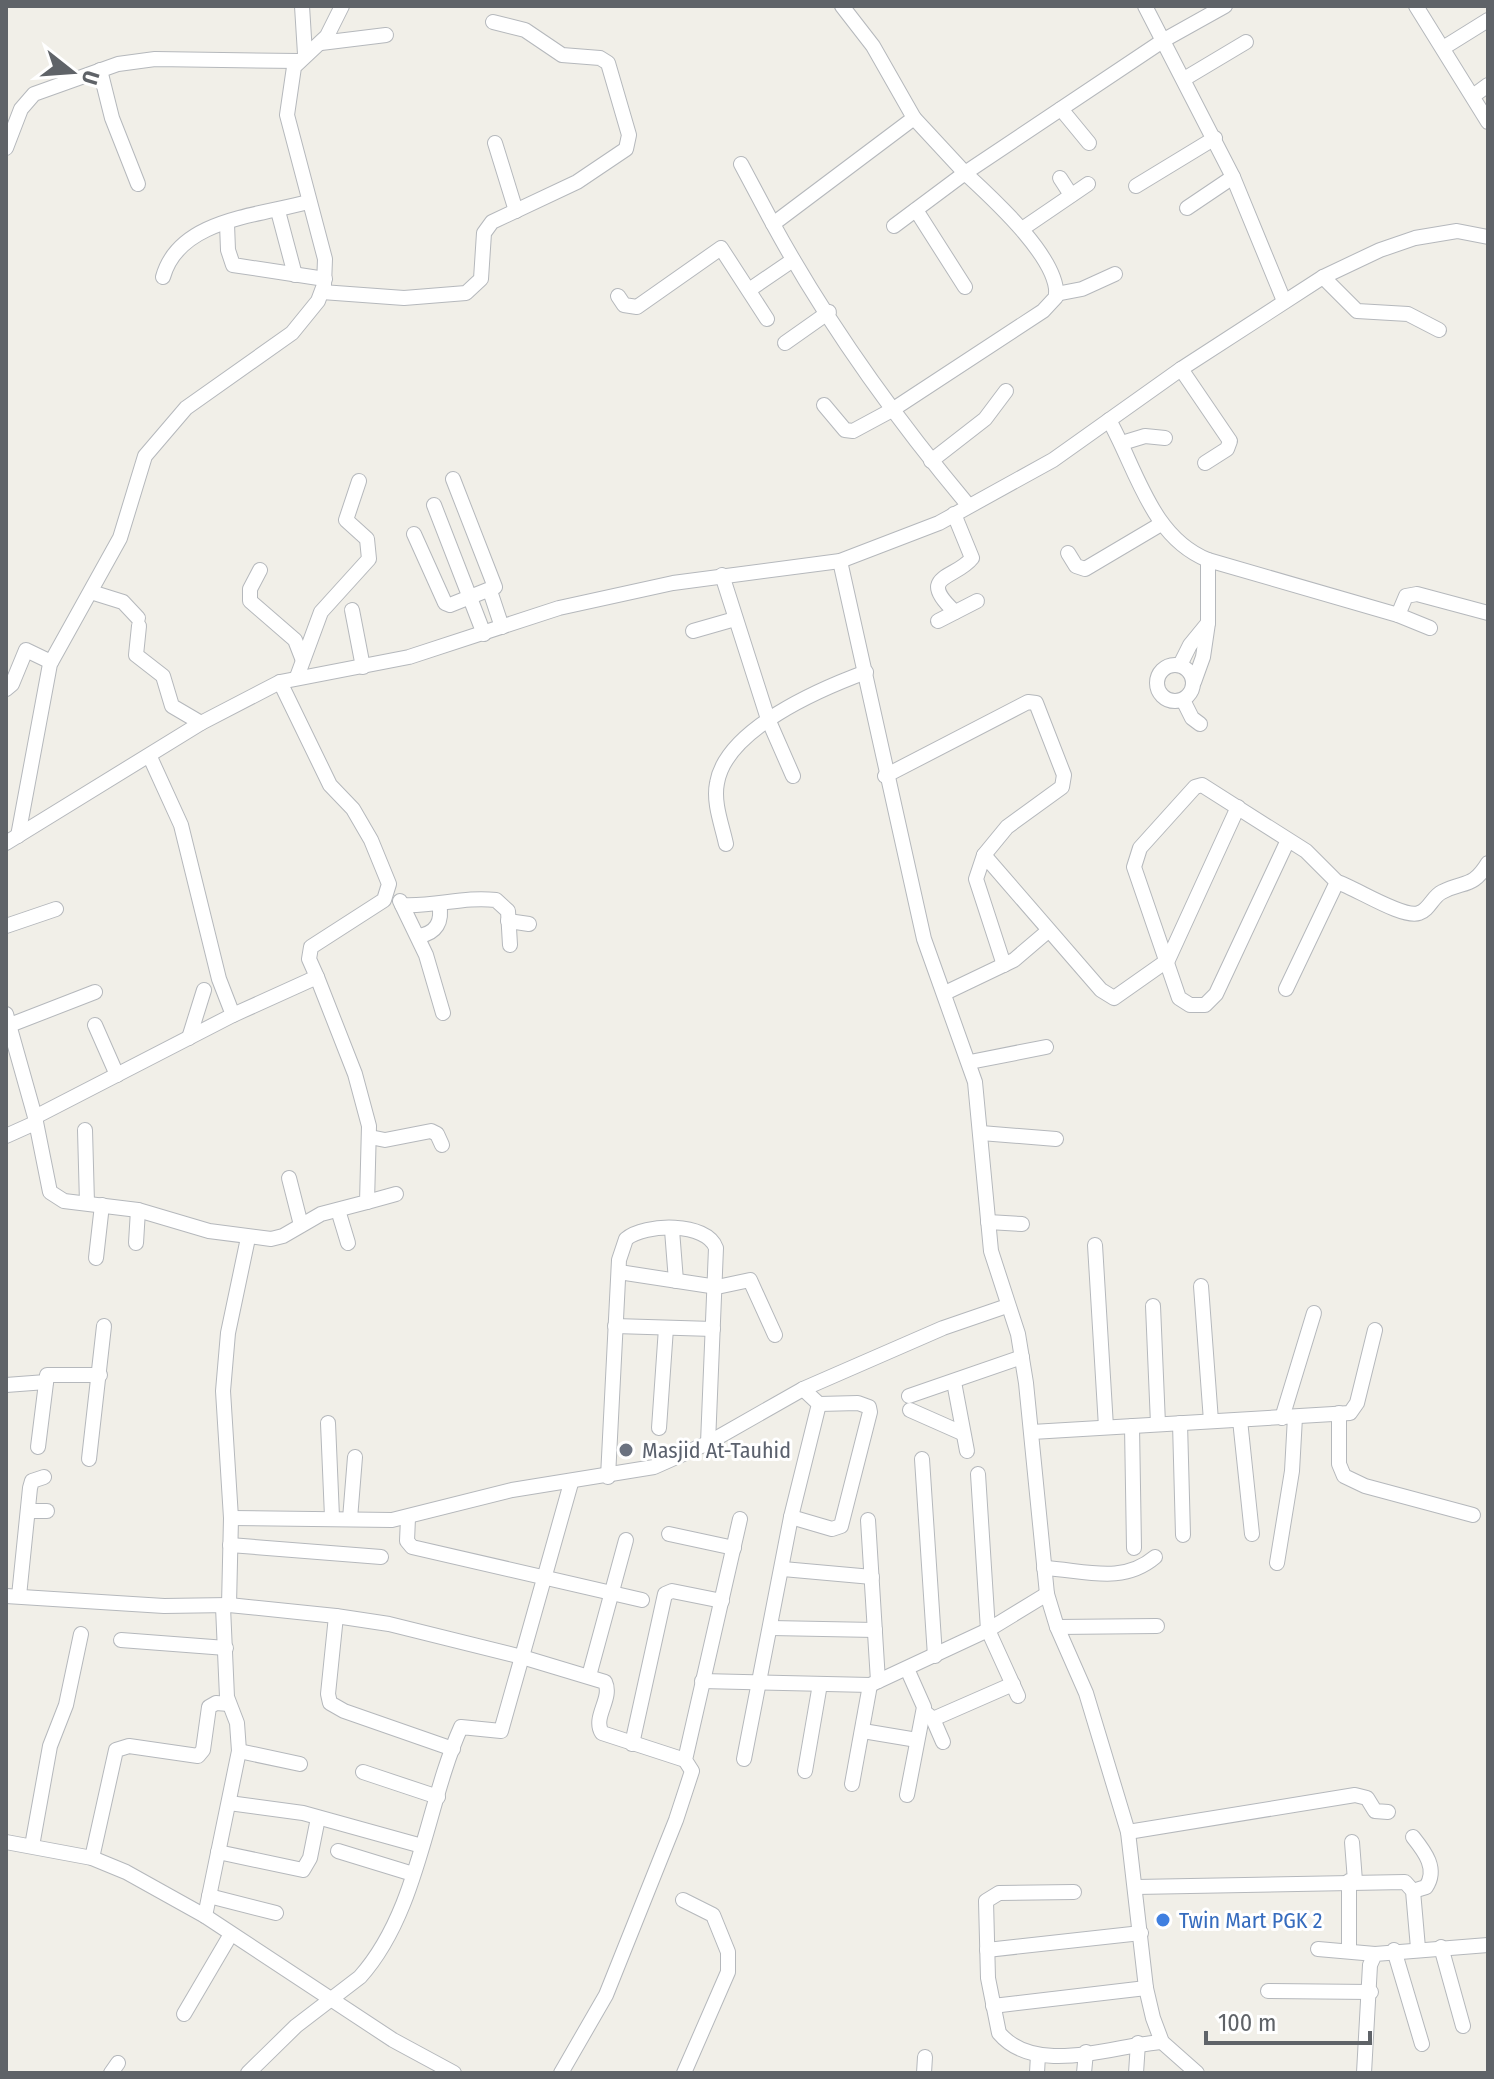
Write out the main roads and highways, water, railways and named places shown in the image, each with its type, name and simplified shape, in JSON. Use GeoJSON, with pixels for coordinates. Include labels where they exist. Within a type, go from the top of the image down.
{"type":"FeatureCollection","features":[{"type":"Feature","properties":{"kind":"place","name":"Masjid At-Tauhid"},"geometry":{"type":"Point","coordinates":[626,1450]}},
{"type":"Feature","properties":{"kind":"place","name":"Twin Mart PGK 2"},"geometry":{"type":"Point","coordinates":[1163,1920]}}]}
